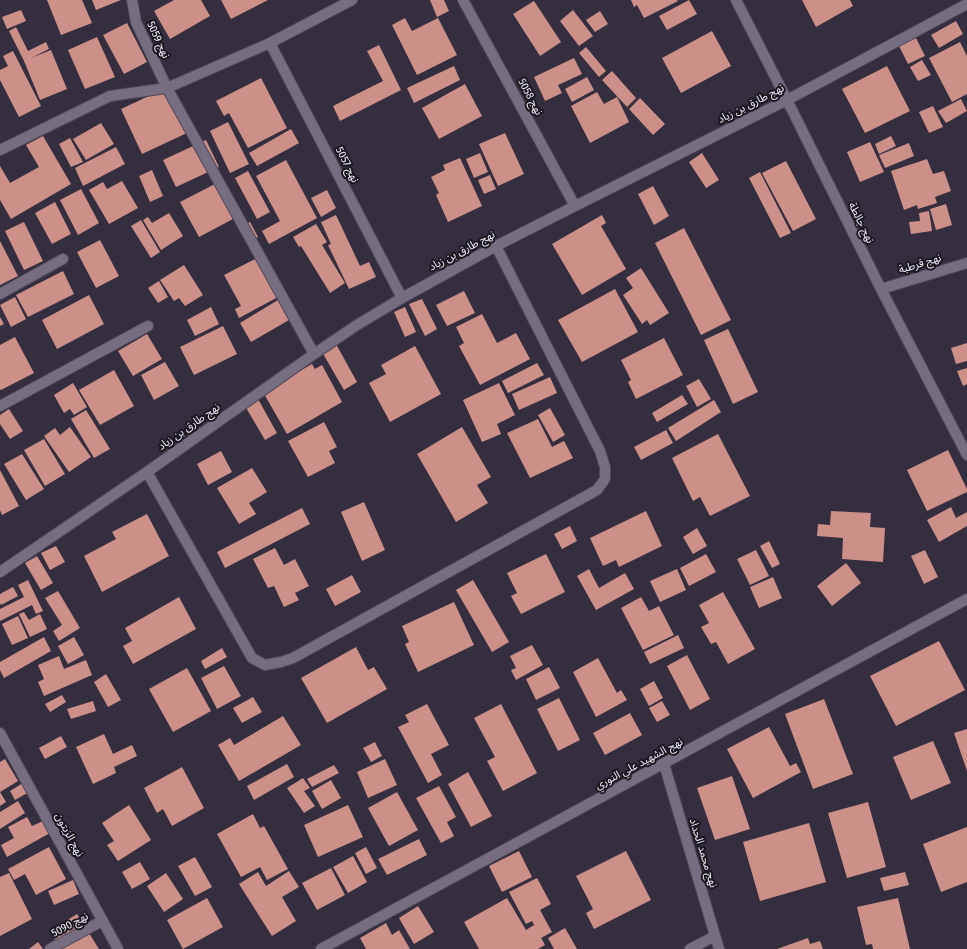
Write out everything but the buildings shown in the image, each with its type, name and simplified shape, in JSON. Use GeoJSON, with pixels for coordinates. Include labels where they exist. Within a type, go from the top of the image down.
{"type":"FeatureCollection","features":[{"type":"Feature","properties":{"kind":"street","name":"نهج 5059"},"geometry":{"type":"LineString","coordinates":[[132,0],[136,22],[167,88],[314,354]]}},
{"type":"Feature","properties":{"kind":"street"},"geometry":{"type":"LineString","coordinates":[[0,150],[110,96],[167,88],[270,43],[352,0]]}},
{"type":"Feature","properties":{"kind":"street","name":"نهج 5058"},"geometry":{"type":"LineString","coordinates":[[464,0],[575,206]]}},
{"type":"Feature","properties":{"kind":"street","name":"نهج جالطة"},"geometry":{"type":"LineString","coordinates":[[736,0],[881,289],[967,455]]}},
{"type":"Feature","properties":{"kind":"street","name":"نهج طارق بن زياد"},"geometry":{"type":"LineString","coordinates":[[0,572],[147,472],[314,354],[357,325],[402,298],[496,246],[787,100],[967,4]]}},
{"type":"Feature","properties":{"kind":"street","name":"نهج 5057"},"geometry":{"type":"LineString","coordinates":[[270,43],[402,298]]}},
{"type":"Feature","properties":{"kind":"street"},"geometry":{"type":"LineString","coordinates":[[147,472],[252,658],[265,665],[293,658],[597,490],[605,479],[605,467],[600,451],[496,246]]}},
{"type":"Feature","properties":{"kind":"street"},"geometry":{"type":"LineString","coordinates":[[0,294],[63,259]]}},
{"type":"Feature","properties":{"kind":"street","name":"نهج قرطبة"},"geometry":{"type":"LineString","coordinates":[[881,289],[967,263]]}},
{"type":"Feature","properties":{"kind":"street"},"geometry":{"type":"LineString","coordinates":[[0,406],[148,326]]}},
{"type":"Feature","properties":{"kind":"street","name":"نهج الشهيد علي النوري"},"geometry":{"type":"LineString","coordinates":[[321,949],[967,599]]}},
{"type":"Feature","properties":{"kind":"street","name":"نهج الزيتون"},"geometry":{"type":"LineString","coordinates":[[0,733],[118,949]]}},
{"type":"Feature","properties":{"kind":"street","name":"نهج محمد الحداد"},"geometry":{"type":"LineString","coordinates":[[664,764],[719,949]]}},
{"type":"Feature","properties":{"kind":"street","name":"نهج 5090"},"geometry":{"type":"LineString","coordinates":[[50,949],[102,921]]}},
{"type":"Feature","properties":{"kind":"street"},"geometry":{"type":"LineString","coordinates":[[690,949],[715,936]]}}]}
